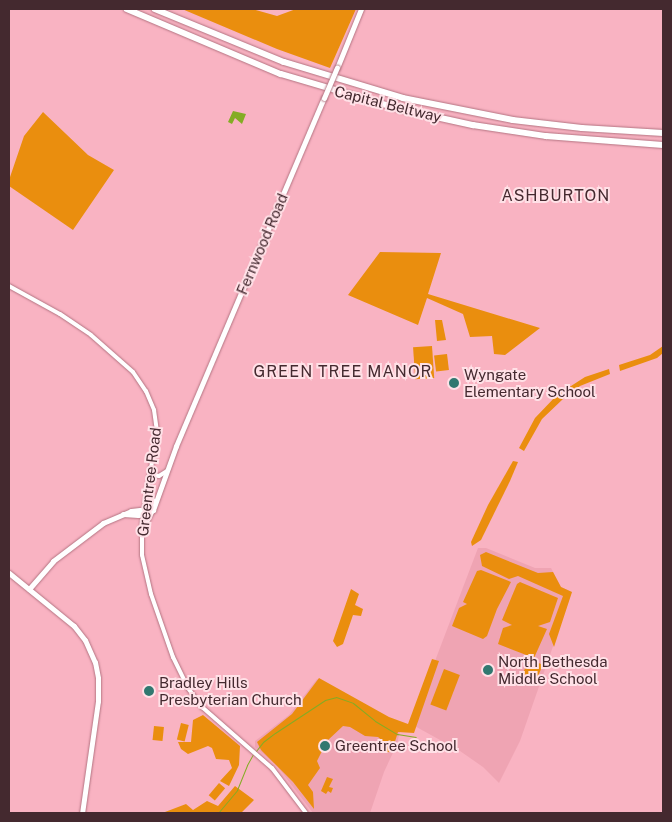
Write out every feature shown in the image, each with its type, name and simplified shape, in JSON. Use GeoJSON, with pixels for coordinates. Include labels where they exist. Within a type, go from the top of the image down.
{"type":"FeatureCollection","features":[{"type":"Feature","properties":{"kind":"highway","name":"Capital Beltway"},"geometry":{"type":"LineString","coordinates":[[127,9],[281,74],[400,109],[473,125],[546,136],[663,145]]}},
{"type":"Feature","properties":{"kind":"highway","name":"Capital Beltway"},"geometry":{"type":"LineString","coordinates":[[155,9],[267,56],[403,98],[522,121],[663,133]]}},
{"type":"Feature","properties":{"kind":"main road","name":"Fernwood Road"},"geometry":{"type":"LineString","coordinates":[[153,510],[167,471],[361,9]]}},
{"type":"Feature","properties":{"kind":"main road","name":"Fernwood Road"},"geometry":{"type":"LineString","coordinates":[[144,512],[151,506],[164,479]]}},
{"type":"Feature","properties":{"kind":"main road"},"geometry":{"type":"LineString","coordinates":[[29,590],[53,561],[103,523],[123,514],[153,510]]}},
{"type":"Feature","properties":{"kind":"main road"},"geometry":{"type":"LineString","coordinates":[[9,573],[79,631],[90,650],[96,667],[98,701],[82,813]]}},
{"type":"Feature","properties":{"kind":"street","name":"Greentree Road"},"geometry":{"type":"LineString","coordinates":[[9,286],[78,326],[116,357],[140,381],[152,403],[157,423],[152,468],[144,512],[142,555],[149,587],[184,680],[207,713],[253,751],[277,774],[306,813]]}},
{"type":"Feature","properties":{"kind":"street"},"geometry":{"type":"LineString","coordinates":[[152,468],[156,476],[167,471]]}},
{"type":"Feature","properties":{"kind":"street"},"geometry":{"type":"LineString","coordinates":[[142,532],[153,510]]}},
{"type":"Feature","properties":{"kind":"shaded area"},"geometry":{"type":"Polygon","coordinates":[[[182,9],[252,9],[277,16],[296,9],[356,9],[330,68],[277,49],[182,9]]]}},
{"type":"Feature","properties":{"kind":"shaded area"},"geometry":{"type":"Polygon","coordinates":[[[233,111],[246,114],[242,124],[235,118],[232,124],[228,122],[233,111]]]}},
{"type":"Feature","properties":{"kind":"shaded area"},"geometry":{"type":"Polygon","coordinates":[[[43,112],[88,155],[114,170],[73,230],[9,186],[9,180],[24,136],[43,112]]]}},
{"type":"Feature","properties":{"kind":"shaded area"},"geometry":{"type":"Polygon","coordinates":[[[380,252],[441,253],[428,294],[540,328],[505,355],[494,354],[492,336],[470,337],[463,314],[427,298],[418,325],[348,295],[380,252]]]}},
{"type":"Feature","properties":{"kind":"shaded area"},"geometry":{"type":"Polygon","coordinates":[[[435,320],[442,320],[446,340],[437,341],[435,320]]]}},
{"type":"Feature","properties":{"kind":"shaded area"},"geometry":{"type":"Polygon","coordinates":[[[432,346],[434,378],[415,379],[413,347],[432,346]]]}},
{"type":"Feature","properties":{"kind":"shaded area"},"geometry":{"type":"Polygon","coordinates":[[[663,346],[663,353],[657,358],[620,371],[619,365],[650,355],[663,346]]]}},
{"type":"Feature","properties":{"kind":"shaded area"},"geometry":{"type":"Polygon","coordinates":[[[447,354],[449,370],[436,371],[434,356],[447,354]]]}},
{"type":"Feature","properties":{"kind":"shaded area"},"geometry":{"type":"Polygon","coordinates":[[[609,369],[610,374],[580,386],[563,399],[542,419],[524,451],[519,448],[535,418],[557,395],[585,377],[609,369]]]}},
{"type":"Feature","properties":{"kind":"shaded area"},"geometry":{"type":"Polygon","coordinates":[[[513,461],[518,462],[510,481],[481,540],[472,546],[471,542],[488,505],[513,461]]]}},
{"type":"Feature","properties":{"kind":"shaded area","name":"North Bethesda Middle School"},"geometry":{"type":"Polygon","coordinates":[[[478,548],[486,548],[535,568],[551,568],[561,587],[572,592],[520,741],[499,783],[483,767],[460,751],[411,724],[478,548]]]}},
{"type":"Feature","properties":{"kind":"shaded area"},"geometry":{"type":"Polygon","coordinates":[[[486,552],[538,573],[553,572],[561,587],[572,592],[554,647],[549,634],[563,596],[518,576],[509,579],[482,566],[480,555],[486,552]]]}},
{"type":"Feature","properties":{"kind":"shaded area"},"geometry":{"type":"Polygon","coordinates":[[[481,570],[511,582],[497,609],[487,636],[483,639],[452,626],[459,608],[467,604],[463,602],[477,571],[481,570]]]}},
{"type":"Feature","properties":{"kind":"shaded area"},"geometry":{"type":"Polygon","coordinates":[[[520,582],[558,598],[550,622],[538,626],[547,629],[534,658],[498,644],[503,628],[512,625],[502,620],[517,584],[520,582]]]}},
{"type":"Feature","properties":{"kind":"shaded area"},"geometry":{"type":"Polygon","coordinates":[[[351,589],[359,594],[355,605],[363,609],[361,616],[353,615],[343,644],[337,647],[333,641],[351,589]]]}},
{"type":"Feature","properties":{"kind":"shaded area"},"geometry":{"type":"Polygon","coordinates":[[[432,659],[439,661],[414,733],[398,732],[392,751],[385,753],[384,742],[378,737],[365,736],[350,727],[343,726],[327,741],[317,761],[320,768],[308,785],[313,792],[314,809],[293,782],[261,750],[257,742],[292,714],[319,678],[389,717],[408,724],[432,659]]]}},
{"type":"Feature","properties":{"kind":"shaded area"},"geometry":{"type":"Polygon","coordinates":[[[529,659],[543,665],[536,681],[522,676],[529,659]]]}},
{"type":"Feature","properties":{"kind":"shaded area"},"geometry":{"type":"Polygon","coordinates":[[[444,669],[460,675],[446,711],[430,704],[444,669]]]}},
{"type":"Feature","properties":{"kind":"shaded area","name":"Greentree School"},"geometry":{"type":"Polygon","coordinates":[[[317,679],[401,726],[397,744],[384,772],[370,813],[313,813],[277,766],[255,747],[255,741],[289,715],[317,679]]]}},
{"type":"Feature","properties":{"kind":"shaded area"},"geometry":{"type":"Polygon","coordinates":[[[203,715],[240,746],[239,765],[229,786],[220,781],[232,768],[229,760],[216,759],[212,748],[208,746],[188,754],[181,749],[178,742],[191,742],[193,720],[203,715]]]}},
{"type":"Feature","properties":{"kind":"shaded area"},"geometry":{"type":"Polygon","coordinates":[[[181,723],[189,725],[185,741],[177,739],[181,723]]]}},
{"type":"Feature","properties":{"kind":"shaded area"},"geometry":{"type":"Polygon","coordinates":[[[154,726],[164,727],[162,741],[153,740],[154,726]]]}},
{"type":"Feature","properties":{"kind":"shaded area"},"geometry":{"type":"Polygon","coordinates":[[[327,777],[333,779],[329,787],[333,788],[331,793],[328,791],[326,794],[321,791],[327,777]]]}},
{"type":"Feature","properties":{"kind":"shaded area"},"geometry":{"type":"Polygon","coordinates":[[[219,783],[225,788],[215,800],[209,795],[219,783]]]}},
{"type":"Feature","properties":{"kind":"shaded area"},"geometry":{"type":"Polygon","coordinates":[[[235,786],[254,800],[241,813],[165,812],[186,804],[193,810],[207,801],[218,806],[235,786]]]}},
{"type":"Feature","properties":{"kind":"waterway"},"geometry":{"type":"LineString","coordinates":[[256,751],[263,742],[275,733],[325,700],[336,697],[353,703],[375,721],[397,734],[416,737]]}},
{"type":"Feature","properties":{"kind":"waterway"},"geometry":{"type":"LineString","coordinates":[[218,813],[237,790],[253,754]]}},
{"type":"Feature","properties":{"kind":"place","name":"Wyngate Elementary School"},"geometry":{"type":"Point","coordinates":[454,383]}},
{"type":"Feature","properties":{"kind":"place","name":"North Bethesda Middle School"},"geometry":{"type":"Point","coordinates":[488,670]}},
{"type":"Feature","properties":{"kind":"place","name":"Bradley Hills Presbyterian Church"},"geometry":{"type":"Point","coordinates":[149,691]}},
{"type":"Feature","properties":{"kind":"place","name":"Greentree School"},"geometry":{"type":"Point","coordinates":[325,746]}},
{"type":"Feature","properties":{"kind":"district","name":"ASHBURTON"},"geometry":{"type":"Point","coordinates":[556,196]}},
{"type":"Feature","properties":{"kind":"district","name":"GREEN TREE MANOR"},"geometry":{"type":"Point","coordinates":[343,372]}}]}
